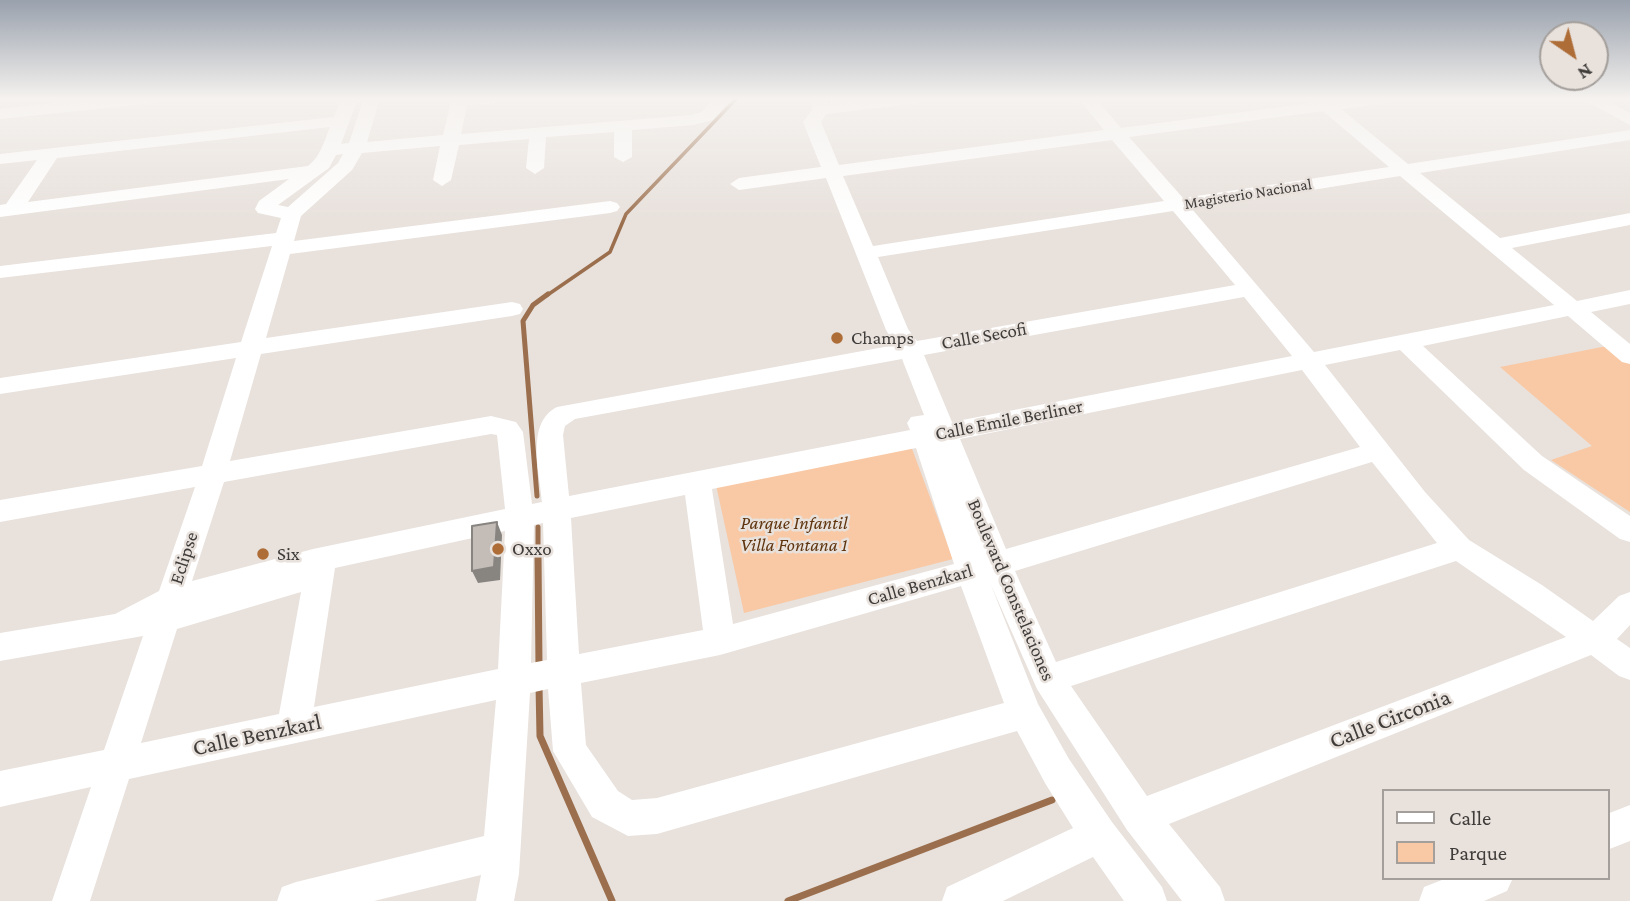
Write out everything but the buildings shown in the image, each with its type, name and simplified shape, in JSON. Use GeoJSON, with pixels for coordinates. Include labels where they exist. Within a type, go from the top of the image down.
{"type":"FeatureCollection","features":[{"type":"Feature","properties":{"kind":"street"},"geometry":{"type":"LineString","coordinates":[[0,159],[174,140]]}},
{"type":"Feature","properties":{"kind":"street"},"geometry":{"type":"LineString","coordinates":[[334,140],[322,164],[265,207],[269,211],[292,214],[345,166],[359,140]]}},
{"type":"Feature","properties":{"kind":"street"},"geometry":{"type":"LineString","coordinates":[[330,150],[450,140]]}},
{"type":"Feature","properties":{"kind":"street"},"geometry":{"type":"LineString","coordinates":[[442,180],[451,140]]}},
{"type":"Feature","properties":{"kind":"street"},"geometry":{"type":"LineString","coordinates":[[535,168],[537,140]]}},
{"type":"Feature","properties":{"kind":"street"},"geometry":{"type":"LineString","coordinates":[[623,140],[623,158]]}},
{"type":"Feature","properties":{"kind":"street","name":"Boulevard Constelaciones"},"geometry":{"type":"LineString","coordinates":[[819,140],[866,253],[984,568],[1003,662],[1025,713],[1057,771],[1099,835],[1148,901]]}},
{"type":"Feature","properties":{"kind":"street"},"geometry":{"type":"LineString","coordinates":[[739,184],[1069,140]]}},
{"type":"Feature","properties":{"kind":"street"},"geometry":{"type":"LineString","coordinates":[[1121,140],[1279,323],[1415,499],[1459,548],[1596,639],[1630,666]]}},
{"type":"Feature","properties":{"kind":"street"},"geometry":{"type":"LineString","coordinates":[[1368,140],[1630,356]]}},
{"type":"Feature","properties":{"kind":"street","name":"Magisterio Nacional"},"geometry":{"type":"LineString","coordinates":[[866,253],[1597,140]]}},
{"type":"Feature","properties":{"kind":"street"},"geometry":{"type":"LineString","coordinates":[[6,210],[51,154]]}},
{"type":"Feature","properties":{"kind":"street"},"geometry":{"type":"LineString","coordinates":[[6,210],[312,171]]}},
{"type":"Feature","properties":{"kind":"street"},"geometry":{"type":"LineString","coordinates":[[3,275],[610,207]]}},
{"type":"Feature","properties":{"kind":"street","name":"Eclipse"},"geometry":{"type":"LineString","coordinates":[[71,901],[212,476],[292,214]]}},
{"type":"Feature","properties":{"kind":"street"},"geometry":{"type":"LineString","coordinates":[[1496,245],[1630,219]]}},
{"type":"Feature","properties":{"kind":"street","name":"Calle Secofi"},"geometry":{"type":"LineString","coordinates":[[540,513],[550,435],[555,418],[571,411],[901,344],[1249,289]]}},
{"type":"Feature","properties":{"kind":"street","name":"Calle Emile Berliner"},"geometry":{"type":"LineString","coordinates":[[0,648],[125,624],[167,609],[388,546],[540,513],[1630,297]]}},
{"type":"Feature","properties":{"kind":"street"},"geometry":{"type":"LineString","coordinates":[[0,386],[512,309]]}},
{"type":"Feature","properties":{"kind":"street"},"geometry":{"type":"LineString","coordinates":[[1404,341],[1532,463],[1630,531]]}},
{"type":"Feature","properties":{"kind":"street"},"geometry":{"type":"LineString","coordinates":[[0,511],[501,425],[510,432],[540,513],[548,674],[566,723],[570,751],[605,804],[628,818],[657,816],[1025,713]]}},
{"type":"Feature","properties":{"kind":"street","name":"Calle Benzkarl"},"geometry":{"type":"LineString","coordinates":[[0,789],[548,674],[720,641],[984,568],[1378,451]]}},
{"type":"Feature","properties":{"kind":"street"},"geometry":{"type":"LineString","coordinates":[[697,482],[720,641]]}},
{"type":"Feature","properties":{"kind":"street"},"geometry":{"type":"LineString","coordinates":[[495,901],[501,851],[548,674],[540,513]]}},
{"type":"Feature","properties":{"kind":"street"},"geometry":{"type":"LineString","coordinates":[[1048,679],[1459,548]]}},
{"type":"Feature","properties":{"kind":"street"},"geometry":{"type":"LineString","coordinates":[[294,727],[320,567]]}},
{"type":"Feature","properties":{"kind":"street","name":"Boulevard Constelaciones"},"geometry":{"type":"LineString","coordinates":[[984,568],[1048,679],[1095,753],[1140,817],[1206,901]]}},
{"type":"Feature","properties":{"kind":"street","name":"Calle Circonia"},"geometry":{"type":"LineString","coordinates":[[1140,817],[1596,639],[1630,605]]}},
{"type":"Feature","properties":{"kind":"street"},"geometry":{"type":"LineString","coordinates":[[1057,771],[1095,753]]}},
{"type":"Feature","properties":{"kind":"street"},"geometry":{"type":"LineString","coordinates":[[1609,831],[1630,822]]}},
{"type":"Feature","properties":{"kind":"street"},"geometry":{"type":"LineString","coordinates":[[961,901],[1099,835]]}},
{"type":"Feature","properties":{"kind":"street"},"geometry":{"type":"LineString","coordinates":[[296,901],[501,851]]}},
{"type":"Feature","properties":{"kind":"street"},"geometry":{"type":"LineString","coordinates":[[1438,901],[1488,880]]}},
{"type":"Feature","properties":{"kind":"green space"},"geometry":{"type":"Polygon","coordinates":[[[1607,346],[1630,364],[1630,512],[1551,460],[1592,446],[1500,367],[1607,346]]]}},
{"type":"Feature","properties":{"kind":"green space","name":"Parque Infantil Villa Fontana 1"},"geometry":{"type":"Polygon","coordinates":[[[911,446],[953,559],[744,613],[716,485],[911,446]]]}},
{"type":"Feature","properties":{"kind":"waterway"},"geometry":{"type":"LineString","coordinates":[[546,296],[610,252],[626,214],[697,140]]}},
{"type":"Feature","properties":{"kind":"waterway"},"geometry":{"type":"LineString","coordinates":[[537,496],[523,321],[533,305],[548,294]]}},
{"type":"Feature","properties":{"kind":"waterway"},"geometry":{"type":"LineString","coordinates":[[538,527],[538,555]]}},
{"type":"Feature","properties":{"kind":"waterway"},"geometry":{"type":"LineString","coordinates":[[538,555],[539,668]]}},
{"type":"Feature","properties":{"kind":"waterway"},"geometry":{"type":"LineString","coordinates":[[539,685],[540,736],[612,901]]}},
{"type":"Feature","properties":{"kind":"waterway"},"geometry":{"type":"LineString","coordinates":[[788,901],[1052,800]]}},
{"type":"Feature","properties":{"kind":"place","name":"Champs"},"geometry":{"type":"Point","coordinates":[837,338]}},
{"type":"Feature","properties":{"kind":"place","name":"Oxxo"},"geometry":{"type":"Point","coordinates":[498,549]}},
{"type":"Feature","properties":{"kind":"place","name":"Six"},"geometry":{"type":"Point","coordinates":[263,554]}}]}
